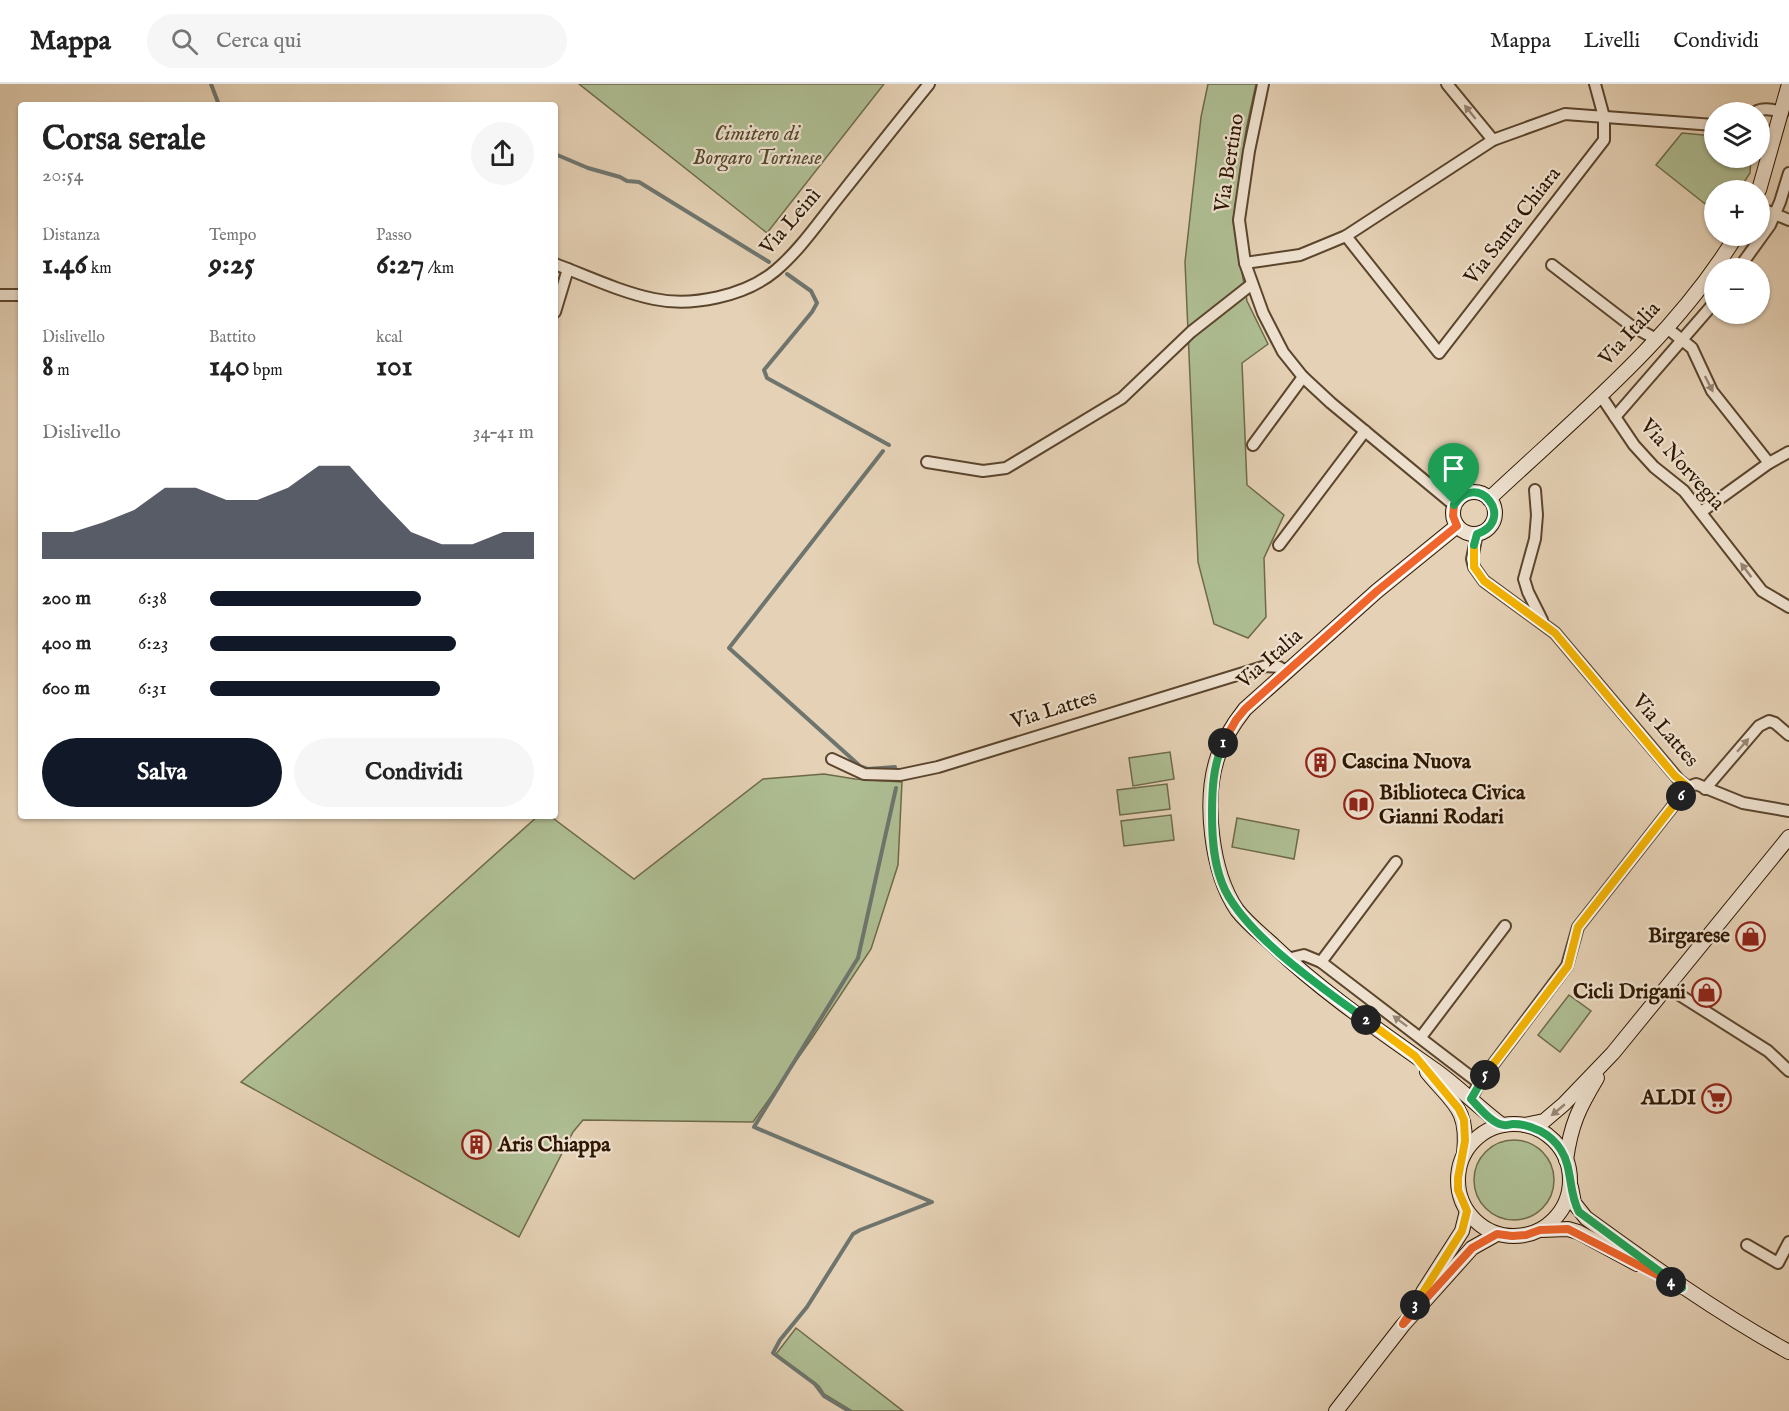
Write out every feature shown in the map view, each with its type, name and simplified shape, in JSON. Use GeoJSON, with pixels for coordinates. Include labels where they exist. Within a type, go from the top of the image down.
{"type":"FeatureCollection","features":[{"type":"Feature","properties":{"kind":"street","name":"Via Leinì"},"geometry":{"type":"LineString","coordinates":[[558,265],[654,299],[707,300],[730,294],[752,284],[774,272],[811,231],[929,84]]}},
{"type":"Feature","properties":{"kind":"street","name":"Via Bertino"},"geometry":{"type":"LineString","coordinates":[[1263,84],[1239,220],[1245,263],[1263,312],[1283,352],[1303,376],[1330,403],[1454,505]]}},
{"type":"Feature","properties":{"kind":"street"},"geometry":{"type":"LineString","coordinates":[[1447,84],[1493,140]]}},
{"type":"Feature","properties":{"kind":"street"},"geometry":{"type":"LineString","coordinates":[[1595,84],[1604,117]]}},
{"type":"Feature","properties":{"kind":"street"},"geometry":{"type":"LineString","coordinates":[[1762,180],[1789,84]]}},
{"type":"Feature","properties":{"kind":"street"},"geometry":{"type":"LineString","coordinates":[[1770,109],[1783,112]]}},
{"type":"Feature","properties":{"kind":"street"},"geometry":{"type":"LineString","coordinates":[[1245,263],[1300,255],[1346,236],[1493,140],[1565,114],[1704,124]]}},
{"type":"Feature","properties":{"kind":"street","name":"Via Santa Chiara"},"geometry":{"type":"LineString","coordinates":[[1346,236],[1439,353],[1604,140],[1604,117]]}},
{"type":"Feature","properties":{"kind":"street"},"geometry":{"type":"LineString","coordinates":[[1746,258],[1770,225],[1789,172]]}},
{"type":"Feature","properties":{"kind":"street"},"geometry":{"type":"LineString","coordinates":[[1770,213],[1789,220]]}},
{"type":"Feature","properties":{"kind":"street","name":"Via Italia"},"geometry":{"type":"LineString","coordinates":[[1489,499],[1601,396],[1667,328],[1728,246]]}},
{"type":"Feature","properties":{"kind":"street"},"geometry":{"type":"LineString","coordinates":[[1552,265],[1630,325],[1656,339]]}},
{"type":"Feature","properties":{"kind":"street"},"geometry":{"type":"LineString","coordinates":[[558,302],[568,269]]}},
{"type":"Feature","properties":{"kind":"street"},"geometry":{"type":"LineString","coordinates":[[927,462],[983,471],[1006,468],[1122,399],[1191,332],[1252,284]]}},
{"type":"Feature","properties":{"kind":"street"},"geometry":{"type":"LineString","coordinates":[[0,295],[18,295]]}},
{"type":"Feature","properties":{"kind":"street","name":"Via Italia"},"geometry":{"type":"LineString","coordinates":[[1615,417],[1704,315]]}},
{"type":"Feature","properties":{"kind":"street"},"geometry":{"type":"LineString","coordinates":[[1667,328],[1692,348],[1712,391],[1769,464]]}},
{"type":"Feature","properties":{"kind":"street"},"geometry":{"type":"LineString","coordinates":[[1253,445],[1303,376]]}},
{"type":"Feature","properties":{"kind":"street","name":"Via Norvegia"},"geometry":{"type":"LineString","coordinates":[[1601,396],[1634,445],[1654,467],[1684,491],[1762,591],[1789,608]]}},
{"type":"Feature","properties":{"kind":"street"},"geometry":{"type":"LineString","coordinates":[[1279,545],[1365,431]]}},
{"type":"Feature","properties":{"kind":"street"},"geometry":{"type":"LineString","coordinates":[[1701,512],[1789,452]]}},
{"type":"Feature","properties":{"kind":"street","name":"Via Lattes"},"geometry":{"type":"LineString","coordinates":[[1535,490],[1537,515],[1535,539],[1524,579],[1544,623]]}},
{"type":"Feature","properties":{"kind":"street"},"geometry":{"type":"LineString","coordinates":[[1470,492],[1484,495],[1489,499],[1494,509],[1493,522],[1484,532],[1466,533],[1457,526],[1453,516],[1454,505],[1458,499],[1470,492]]}},
{"type":"Feature","properties":{"kind":"street","name":"Via Italia"},"geometry":{"type":"LineString","coordinates":[[1457,526],[1377,591],[1245,709],[1236,720],[1217,757],[1212,788],[1213,847],[1225,890],[1238,911],[1287,959],[1502,1125]]}},
{"type":"Feature","properties":{"kind":"street","name":"Via Lattes"},"geometry":{"type":"LineString","coordinates":[[1477,534],[1472,559],[1474,567],[1484,581],[1555,633],[1675,776],[1688,787],[1696,784],[1743,803],[1789,811]]}},
{"type":"Feature","properties":{"kind":"street","name":"Via Lattes"},"geometry":{"type":"LineString","coordinates":[[832,759],[864,774],[900,775],[938,767],[1266,666],[1280,667],[1287,672]]}},
{"type":"Feature","properties":{"kind":"street"},"geometry":{"type":"LineString","coordinates":[[1705,789],[1759,726],[1769,721],[1775,723],[1789,735]]}},
{"type":"Feature","properties":{"kind":"street"},"geometry":{"type":"LineString","coordinates":[[1471,1099],[1479,1083],[1568,966],[1578,927],[1688,787]]}},
{"type":"Feature","properties":{"kind":"street"},"geometry":{"type":"LineString","coordinates":[[1682,1288],[1578,1232],[1557,1228],[1512,1236],[1497,1234],[1480,1225],[1467,1211],[1458,1190],[1463,1155],[1479,1136],[1502,1125],[1525,1125],[1544,1121],[1558,1110],[1613,1053],[1789,837]]}},
{"type":"Feature","properties":{"kind":"street"},"geometry":{"type":"LineString","coordinates":[[1321,962],[1396,862]]}},
{"type":"Feature","properties":{"kind":"street"},"geometry":{"type":"LineString","coordinates":[[1421,1037],[1505,926]]}},
{"type":"Feature","properties":{"kind":"street"},"geometry":{"type":"LineString","coordinates":[[1287,959],[1304,955],[1321,962],[1479,1083]]}},
{"type":"Feature","properties":{"kind":"street"},"geometry":{"type":"LineString","coordinates":[[1667,987],[1760,1046],[1789,1071]]}},
{"type":"Feature","properties":{"kind":"street"},"geometry":{"type":"LineString","coordinates":[[1613,1053],[1575,1118],[1569,1134],[1566,1160],[1574,1203],[1586,1218],[1682,1288],[1789,1352]]}},
{"type":"Feature","properties":{"kind":"street","name":"Via Italia"},"geometry":{"type":"LineString","coordinates":[[1415,1056],[1459,1109],[1465,1130],[1463,1155]]}},
{"type":"Feature","properties":{"kind":"street"},"geometry":{"type":"LineString","coordinates":[[1525,1125],[1536,1129],[1554,1141],[1566,1160]]}},
{"type":"Feature","properties":{"kind":"street"},"geometry":{"type":"LineString","coordinates":[[1540,1230],[1552,1222],[1561,1210],[1568,1197],[1570,1182]]}},
{"type":"Feature","properties":{"kind":"street"},"geometry":{"type":"LineString","coordinates":[[1403,1324],[1462,1231],[1467,1211]]}},
{"type":"Feature","properties":{"kind":"street"},"geometry":{"type":"LineString","coordinates":[[1336,1411],[1403,1324],[1472,1248],[1497,1234]]}},
{"type":"Feature","properties":{"kind":"street"},"geometry":{"type":"LineString","coordinates":[[1747,1245],[1778,1263],[1789,1242]]}},
{"type":"Feature","properties":{"kind":"green space","name":"Cimitero di Borgaro Torinese"},"geometry":{"type":"Polygon","coordinates":[[[579,84],[884,84],[767,233],[579,84]]]}},
{"type":"Feature","properties":{"kind":"green space"},"geometry":{"type":"Polygon","coordinates":[[[1208,84],[1256,84],[1246,130],[1233,221],[1247,301],[1268,344],[1242,363],[1247,485],[1284,515],[1264,558],[1266,617],[1248,638],[1214,624],[1198,562],[1185,262],[1201,117],[1208,84]]]}},
{"type":"Feature","properties":{"kind":"green space"},"geometry":{"type":"Polygon","coordinates":[[[1682,133],[1704,135],[1704,168],[1750,168],[1745,180],[1704,180],[1704,203],[1656,165],[1682,133]]]}},
{"type":"Feature","properties":{"kind":"green space"},"geometry":{"type":"Polygon","coordinates":[[[1170,752],[1174,779],[1133,786],[1129,758],[1170,752]]]}},
{"type":"Feature","properties":{"kind":"green space"},"geometry":{"type":"Polygon","coordinates":[[[824,774],[855,779],[902,782],[898,865],[871,949],[753,1122],[583,1120],[573,1132],[519,1237],[241,1082],[535,819],[554,819],[634,879],[763,779],[824,774]]]}},
{"type":"Feature","properties":{"kind":"green space"},"geometry":{"type":"Polygon","coordinates":[[[1167,784],[1170,809],[1120,815],[1117,790],[1167,784]]]}},
{"type":"Feature","properties":{"kind":"green space"},"geometry":{"type":"Polygon","coordinates":[[[1171,815],[1174,840],[1124,846],[1121,821],[1171,815]]]}},
{"type":"Feature","properties":{"kind":"green space"},"geometry":{"type":"Polygon","coordinates":[[[1237,818],[1299,830],[1294,859],[1232,847],[1237,818]]]}},
{"type":"Feature","properties":{"kind":"green space"},"geometry":{"type":"Polygon","coordinates":[[[1569,995],[1591,1011],[1560,1052],[1538,1035],[1569,995]]]}},
{"type":"Feature","properties":{"kind":"green space"},"geometry":{"type":"Polygon","coordinates":[[[1506,1140],[1522,1140],[1543,1151],[1554,1172],[1554,1188],[1543,1209],[1522,1220],[1506,1220],[1492,1214],[1480,1202],[1474,1188],[1474,1172],[1480,1158],[1492,1146],[1506,1140]]]}},
{"type":"Feature","properties":{"kind":"green space"},"geometry":{"type":"Polygon","coordinates":[[[796,1328],[903,1411],[852,1411],[824,1394],[819,1386],[776,1354],[796,1328]]]}},
{"type":"Feature","properties":{"kind":"waterway"},"geometry":{"type":"LineString","coordinates":[[211,84],[218,102]]}},
{"type":"Feature","properties":{"kind":"waterway"},"geometry":{"type":"LineString","coordinates":[[558,155],[627,181],[639,182],[769,262]]}},
{"type":"Feature","properties":{"kind":"waterway"},"geometry":{"type":"LineString","coordinates":[[787,274],[811,291],[817,303],[764,370],[767,378],[889,445]]}},
{"type":"Feature","properties":{"kind":"waterway"},"geometry":{"type":"LineString","coordinates":[[883,451],[729,648],[860,766],[868,769],[895,767]]}},
{"type":"Feature","properties":{"kind":"waterway"},"geometry":{"type":"LineString","coordinates":[[849,1411],[824,1396],[815,1384],[773,1353],[780,1340],[807,1307],[853,1234],[932,1202],[754,1127],[858,958],[896,788]]}},
{"type":"Feature","properties":{"kind":"place","name":"Cascina Nuova"},"geometry":{"type":"Point","coordinates":[1321,762]}},
{"type":"Feature","properties":{"kind":"place","name":"Biblioteca Civica Gianni Rodari"},"geometry":{"type":"Point","coordinates":[1358,805]}},
{"type":"Feature","properties":{"kind":"place","name":"Birgarese"},"geometry":{"type":"Point","coordinates":[1751,936]}},
{"type":"Feature","properties":{"kind":"place","name":"Cicli Drigani"},"geometry":{"type":"Point","coordinates":[1707,992]}},
{"type":"Feature","properties":{"kind":"place","name":"ALDI"},"geometry":{"type":"Point","coordinates":[1717,1098]}},
{"type":"Feature","properties":{"kind":"place","name":"Aris Chiappa"},"geometry":{"type":"Point","coordinates":[477,1145]}},
{"type":"Feature","properties":{"kind":"route"},"geometry":{"type":"LineString","coordinates":[[1470,492],[1484,495],[1489,499],[1494,509],[1493,522],[1484,532],[1477,534],[1472,559],[1474,567],[1484,581],[1555,633],[1675,776],[1688,787],[1578,927],[1568,966],[1479,1083],[1471,1099],[1502,1125],[1525,1125],[1536,1129],[1554,1141],[1566,1160],[1574,1203],[1579,1212],[1682,1288],[1578,1232],[1568,1229],[1540,1230],[1526,1235],[1512,1236],[1497,1234],[1472,1248],[1403,1324],[1462,1231],[1467,1211],[1458,1190],[1458,1178],[1465,1141],[1464,1120],[1459,1109],[1415,1056],[1302,972],[1238,911],[1225,890],[1217,868],[1213,847],[1212,788],[1213,773],[1222,745],[1245,709],[1377,591],[1457,526],[1453,516],[1454,505],[1458,499],[1470,492]]}}]}
